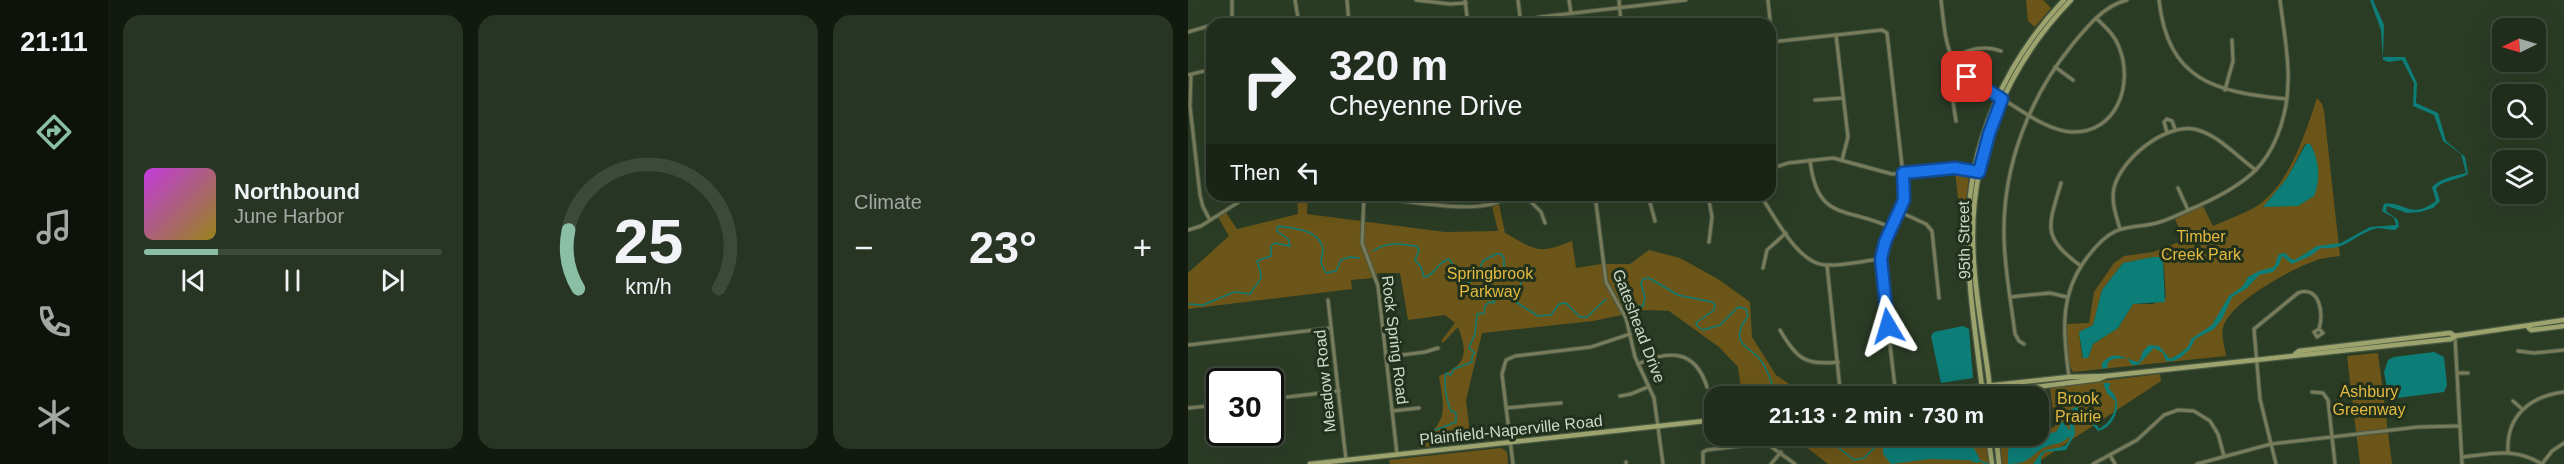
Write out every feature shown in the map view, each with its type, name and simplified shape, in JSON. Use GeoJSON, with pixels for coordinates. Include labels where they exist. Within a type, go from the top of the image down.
{"type":"FeatureCollection","features":[{"type":"Feature","properties":{"kind":"main road","name":"95th Street"},"geometry":{"type":"LineString","coordinates":[[1982,386],[1968,254],[1969,205],[1984,133],[2031,39],[2064,0]]}},
{"type":"Feature","properties":{"kind":"main road","name":"95th Street"},"geometry":{"type":"LineString","coordinates":[[2000,98],[2029,52],[2071,0]]}},
{"type":"Feature","properties":{"kind":"main road","name":"95th Street"},"geometry":{"type":"LineString","coordinates":[[1977,172],[1973,253],[1990,385]]}},
{"type":"Feature","properties":{"kind":"main road"},"geometry":{"type":"LineString","coordinates":[[1982,386],[2068,377],[2106,376],[2256,359],[2295,354],[2299,351],[2450,333],[2455,336],[2564,320]]}},
{"type":"Feature","properties":{"kind":"main road"},"geometry":{"type":"LineString","coordinates":[[2528,327],[2531,330],[2564,326]]}},
{"type":"Feature","properties":{"kind":"main road"},"geometry":{"type":"LineString","coordinates":[[2049,386],[2106,376]]}},
{"type":"Feature","properties":{"kind":"main road","name":"Plainfield-Naperville Road"},"geometry":{"type":"LineString","coordinates":[[1310,464],[1704,421]]}},
{"type":"Feature","properties":{"kind":"main road"},"geometry":{"type":"LineString","coordinates":[[1989,446],[1991,461]]}},
{"type":"Feature","properties":{"kind":"main road"},"geometry":{"type":"LineString","coordinates":[[1997,446],[1998,462]]}},
{"type":"Feature","properties":{"kind":"street"},"geometry":{"type":"LineString","coordinates":[[1232,0],[1232,18]]}},
{"type":"Feature","properties":{"kind":"street"},"geometry":{"type":"LineString","coordinates":[[1295,0],[1298,18]]}},
{"type":"Feature","properties":{"kind":"street"},"geometry":{"type":"LineString","coordinates":[[1347,0],[1348,18]]}},
{"type":"Feature","properties":{"kind":"street"},"geometry":{"type":"LineString","coordinates":[[1416,0],[1450,4],[1465,1],[1467,18]]}},
{"type":"Feature","properties":{"kind":"street"},"geometry":{"type":"LineString","coordinates":[[1518,0],[1520,18]]}},
{"type":"Feature","properties":{"kind":"street"},"geometry":{"type":"LineString","coordinates":[[1569,0],[1571,14]]}},
{"type":"Feature","properties":{"kind":"street"},"geometry":{"type":"LineString","coordinates":[[1619,0],[1621,18]]}},
{"type":"Feature","properties":{"kind":"street"},"geometry":{"type":"LineString","coordinates":[[1549,18],[1686,0]]}},
{"type":"Feature","properties":{"kind":"street"},"geometry":{"type":"LineString","coordinates":[[1768,0],[1769,18]]}},
{"type":"Feature","properties":{"kind":"street"},"geometry":{"type":"LineString","coordinates":[[1941,0],[1945,34],[1952,59],[1969,79],[2056,129],[2077,132],[2096,126],[2115,111],[2124,90],[2122,57],[2115,38],[2096,18]]}},
{"type":"Feature","properties":{"kind":"street"},"geometry":{"type":"LineString","coordinates":[[2024,344],[2014,334],[2004,236],[2006,196],[2015,153],[2029,114],[2055,67],[2096,18],[2112,6],[2127,0]]}},
{"type":"Feature","properties":{"kind":"street"},"geometry":{"type":"LineString","coordinates":[[2159,0],[2165,34],[2179,58],[2202,79],[2225,90],[2287,99]]}},
{"type":"Feature","properties":{"kind":"street"},"geometry":{"type":"LineString","coordinates":[[2068,377],[2063,329],[2067,297],[2081,266],[2100,242],[2120,230],[2160,223],[2229,192],[2256,171],[2273,144],[2287,99],[2288,65],[2280,0]]}},
{"type":"Feature","properties":{"kind":"street"},"geometry":{"type":"LineString","coordinates":[[1188,32],[1206,26]]}},
{"type":"Feature","properties":{"kind":"street"},"geometry":{"type":"LineString","coordinates":[[1776,41],[1882,30],[1887,33],[1905,192],[1900,212],[1881,259],[1893,386]]}},
{"type":"Feature","properties":{"kind":"street"},"geometry":{"type":"LineString","coordinates":[[1836,35],[1848,137],[1842,160]]}},
{"type":"Feature","properties":{"kind":"street"},"geometry":{"type":"LineString","coordinates":[[2225,90],[2233,61],[2232,39]]}},
{"type":"Feature","properties":{"kind":"street"},"geometry":{"type":"LineString","coordinates":[[1956,121],[1948,69],[1952,59],[1968,50],[1991,48],[2001,51]]}},
{"type":"Feature","properties":{"kind":"street"},"geometry":{"type":"LineString","coordinates":[[2055,67],[2073,80]]}},
{"type":"Feature","properties":{"kind":"street"},"geometry":{"type":"LineString","coordinates":[[1206,71],[1190,75],[1190,106],[1200,195],[1210,220]]}},
{"type":"Feature","properties":{"kind":"street"},"geometry":{"type":"LineString","coordinates":[[1815,100],[1843,98]]}},
{"type":"Feature","properties":{"kind":"street"},"geometry":{"type":"LineString","coordinates":[[2167,132],[2164,122],[2167,119],[2172,120],[2175,129]]}},
{"type":"Feature","properties":{"kind":"street"},"geometry":{"type":"LineString","coordinates":[[2120,230],[2113,199],[2118,176],[2126,165],[2150,143],[2167,132],[2175,129],[2192,129],[2206,133],[2256,171]]}},
{"type":"Feature","properties":{"kind":"street"},"geometry":{"type":"LineString","coordinates":[[1776,167],[1788,163],[1833,158],[1882,173],[1955,168],[1977,172]]}},
{"type":"Feature","properties":{"kind":"street"},"geometry":{"type":"LineString","coordinates":[[1810,160],[1815,187],[1830,207],[1892,228]]}},
{"type":"Feature","properties":{"kind":"street"},"geometry":{"type":"LineString","coordinates":[[2061,183],[2052,208],[2051,229],[2061,250],[2081,266]]}},
{"type":"Feature","properties":{"kind":"street"},"geometry":{"type":"LineString","coordinates":[[2178,188],[2188,210]]}},
{"type":"Feature","properties":{"kind":"street"},"geometry":{"type":"LineString","coordinates":[[1188,230],[1198,228],[1240,201]]}},
{"type":"Feature","properties":{"kind":"street","name":"Rock Spring Road"},"geometry":{"type":"LineString","coordinates":[[1364,201],[1362,243],[1376,274],[1397,454]]}},
{"type":"Feature","properties":{"kind":"street"},"geometry":{"type":"LineString","coordinates":[[1408,201],[1469,206],[1492,204],[1499,201]]}},
{"type":"Feature","properties":{"kind":"street"},"geometry":{"type":"LineString","coordinates":[[1530,201],[1541,212],[1545,223]]}},
{"type":"Feature","properties":{"kind":"street","name":"Gateshead Drive"},"geometry":{"type":"LineString","coordinates":[[1596,201],[1606,282],[1626,318],[1638,364],[1657,408],[1663,464]]}},
{"type":"Feature","properties":{"kind":"street"},"geometry":{"type":"LineString","coordinates":[[1650,201],[1655,221]]}},
{"type":"Feature","properties":{"kind":"street"},"geometry":{"type":"LineString","coordinates":[[1709,201],[1712,220],[1709,242]]}},
{"type":"Feature","properties":{"kind":"street"},"geometry":{"type":"LineString","coordinates":[[1765,201],[1804,257],[1827,265],[1881,259]]}},
{"type":"Feature","properties":{"kind":"street"},"geometry":{"type":"LineString","coordinates":[[1900,212],[1922,222],[1931,229],[1939,298]]}},
{"type":"Feature","properties":{"kind":"street"},"geometry":{"type":"LineString","coordinates":[[1762,268],[1767,250],[1786,233]]}},
{"type":"Feature","properties":{"kind":"street"},"geometry":{"type":"LineString","coordinates":[[1827,265],[1840,386]]}},
{"type":"Feature","properties":{"kind":"street"},"geometry":{"type":"LineString","coordinates":[[2276,464],[2260,399],[2253,336],[2256,326],[2298,293],[2310,292],[2318,299],[2322,322],[2319,329]]}},
{"type":"Feature","properties":{"kind":"street"},"geometry":{"type":"LineString","coordinates":[[2010,297],[2045,294],[2067,297]]}},
{"type":"Feature","properties":{"kind":"street","name":"Meadow Road"},"geometry":{"type":"LineString","coordinates":[[1328,300],[1350,461]]}},
{"type":"Feature","properties":{"kind":"street"},"geometry":{"type":"LineString","coordinates":[[1188,345],[1331,328]]}},
{"type":"Feature","properties":{"kind":"street"},"geometry":{"type":"LineString","coordinates":[[1780,330],[1791,349],[1803,359],[1818,364],[1838,362]]}},
{"type":"Feature","properties":{"kind":"street"},"geometry":{"type":"LineString","coordinates":[[1513,464],[1502,370],[1509,358],[1591,347],[1630,334]]}},
{"type":"Feature","properties":{"kind":"street"},"geometry":{"type":"LineString","coordinates":[[2455,336],[2459,373],[2462,464]]}},
{"type":"Feature","properties":{"kind":"street"},"geometry":{"type":"LineString","coordinates":[[1386,357],[1428,352],[1438,348]]}},
{"type":"Feature","properties":{"kind":"street"},"geometry":{"type":"LineString","coordinates":[[2518,351],[2534,353],[2564,350]]}},
{"type":"Feature","properties":{"kind":"street"},"geometry":{"type":"LineString","coordinates":[[1638,364],[1658,355],[1677,355],[1694,364],[1703,376],[1707,386]]}},
{"type":"Feature","properties":{"kind":"street"},"geometry":{"type":"LineString","coordinates":[[2459,373],[2469,373]]}},
{"type":"Feature","properties":{"kind":"street"},"geometry":{"type":"LineString","coordinates":[[1620,396],[1648,387]]}},
{"type":"Feature","properties":{"kind":"street"},"geometry":{"type":"LineString","coordinates":[[1284,397],[1339,391]]}},
{"type":"Feature","properties":{"kind":"street"},"geometry":{"type":"LineString","coordinates":[[2312,392],[2319,391],[2326,395],[2336,464]]}},
{"type":"Feature","properties":{"kind":"street"},"geometry":{"type":"LineString","coordinates":[[2508,452],[2511,428],[2522,409],[2540,397],[2564,392]]}},
{"type":"Feature","properties":{"kind":"street"},"geometry":{"type":"LineString","coordinates":[[2513,400],[2522,409]]}},
{"type":"Feature","properties":{"kind":"street"},"geometry":{"type":"LineString","coordinates":[[1506,408],[1561,403]]}},
{"type":"Feature","properties":{"kind":"street"},"geometry":{"type":"LineString","coordinates":[[1188,408],[1206,406]]}},
{"type":"Feature","properties":{"kind":"street"},"geometry":{"type":"LineString","coordinates":[[1392,411],[1419,408]]}},
{"type":"Feature","properties":{"kind":"street"},"geometry":{"type":"LineString","coordinates":[[2093,464],[2137,440],[2164,415],[2184,410],[2198,413],[2213,425],[2224,456]]}},
{"type":"Feature","properties":{"kind":"street"},"geometry":{"type":"LineString","coordinates":[[2197,464],[2271,444],[2418,426],[2460,426]]}},
{"type":"Feature","properties":{"kind":"street"},"geometry":{"type":"LineString","coordinates":[[2462,457],[2508,452],[2522,453],[2542,464],[2552,451],[2564,442]]}},
{"type":"Feature","properties":{"kind":"street"},"geometry":{"type":"LineString","coordinates":[[1703,464],[1703,452],[1766,443],[1795,464]]}},
{"type":"Feature","properties":{"kind":"street"},"geometry":{"type":"LineString","coordinates":[[1771,464],[1781,452]]}},
{"type":"Feature","properties":{"kind":"street"},"geometry":{"type":"LineString","coordinates":[[2110,455],[2115,464]]}},
{"type":"Feature","properties":{"kind":"green space"},"geometry":{"type":"Polygon","coordinates":[[[2026,0],[2043,0],[2051,8],[2035,27],[2028,21],[2026,0]]]}},
{"type":"Feature","properties":{"kind":"green space","name":"Timber Creek Park"},"geometry":{"type":"Polygon","coordinates":[[[2317,98],[2324,111],[2340,256],[2319,260],[2290,272],[2261,289],[2236,308],[2227,318],[2223,328],[2226,356],[2073,372],[2069,364],[2065,324],[2089,323],[2094,292],[2114,263],[2124,256],[2153,252],[2184,240],[2175,219],[2203,206],[2213,226],[2260,204],[2280,182],[2296,156],[2317,98]],[[2305,144],[2287,178],[2263,207],[2288,206],[2314,196],[2318,176],[2317,163],[2310,144],[2305,144]],[[2153,257],[2123,263],[2102,290],[2093,325],[2079,332],[2082,357],[2089,356],[2093,344],[2118,328],[2133,304],[2153,304],[2166,298],[2164,266],[2161,258],[2153,257]]]}},
{"type":"Feature","properties":{"kind":"green space"},"geometry":{"type":"Polygon","coordinates":[[[1955,172],[1969,175],[1964,222],[1968,286],[1955,172]]]}},
{"type":"Feature","properties":{"kind":"green space","name":"Springbrook Parkway"},"geometry":{"type":"Polygon","coordinates":[[[1297,201],[1308,201],[1307,214],[1445,232],[1498,231],[1492,206],[1499,204],[1505,233],[1537,249],[1551,248],[1572,241],[1576,268],[1601,264],[1630,264],[1649,250],[1680,258],[1718,279],[1750,302],[1752,337],[1776,375],[1792,386],[1741,386],[1738,367],[1719,347],[1669,311],[1646,310],[1593,321],[1482,333],[1466,400],[1471,442],[1418,448],[1434,430],[1442,416],[1443,401],[1439,376],[1455,367],[1463,357],[1463,344],[1458,327],[1443,343],[1441,341],[1455,323],[1445,315],[1408,320],[1400,273],[1378,273],[1374,278],[1351,280],[1352,289],[1188,309],[1188,273],[1229,236],[1218,217],[1225,211],[1237,229],[1298,214],[1297,201]]]}},
{"type":"Feature","properties":{"kind":"green space"},"geometry":{"type":"Polygon","coordinates":[[[1971,211],[1971,241],[1986,377],[1970,259],[1971,211]]]}},
{"type":"Feature","properties":{"kind":"green space","name":"Ashbury Greenway"},"geometry":{"type":"Polygon","coordinates":[[[2378,353],[2392,464],[2360,464],[2347,356],[2378,353]]]}},
{"type":"Feature","properties":{"kind":"green space","name":"Brook Prairie"},"geometry":{"type":"Polygon","coordinates":[[[2160,374],[2161,381],[2035,464],[2001,464],[1999,446],[2049,446],[2049,428],[2055,427],[2050,387],[2160,374]]]}},
{"type":"Feature","properties":{"kind":"green space"},"geometry":{"type":"Polygon","coordinates":[[[1805,446],[1988,446],[1990,464],[1828,464],[1805,446]]]}},
{"type":"Feature","properties":{"kind":"green space"},"geometry":{"type":"Polygon","coordinates":[[[1501,448],[1507,452],[1508,464],[1390,464],[1389,460],[1501,448]]]}},
{"type":"Feature","properties":{"kind":"water"},"geometry":{"type":"Polygon","coordinates":[[[2370,0],[2373,0],[2384,25],[2383,57],[2405,57],[2417,83],[2416,103],[2438,113],[2446,141],[2465,157],[2468,174],[2436,188],[2440,201],[2433,208],[2407,213],[2387,206],[2386,211],[2398,220],[2399,227],[2395,230],[2374,229],[2342,245],[2321,248],[2292,264],[2282,256],[2273,272],[2259,275],[2247,288],[2232,297],[2222,319],[2214,329],[2195,339],[2190,349],[2180,358],[2166,361],[2163,353],[2154,348],[2138,365],[2132,365],[2127,359],[2139,362],[2143,351],[2149,345],[2159,346],[2170,359],[2188,347],[2191,339],[2212,325],[2229,296],[2243,286],[2248,277],[2274,267],[2279,254],[2285,253],[2295,260],[2317,246],[2341,243],[2370,227],[2396,225],[2394,218],[2382,211],[2384,204],[2413,210],[2427,207],[2436,201],[2432,187],[2439,181],[2466,173],[2461,154],[2443,141],[2434,115],[2413,106],[2414,83],[2402,60],[2389,62],[2383,60],[2381,30],[2370,0]]]}},
{"type":"Feature","properties":{"kind":"water"},"geometry":{"type":"Polygon","coordinates":[[[2306,144],[2310,144],[2317,162],[2318,183],[2314,196],[2298,206],[2263,207],[2287,178],[2306,144]]]}},
{"type":"Feature","properties":{"kind":"water"},"geometry":{"type":"Polygon","coordinates":[[[2159,257],[2163,261],[2165,302],[2133,304],[2118,328],[2093,344],[2088,358],[2083,358],[2079,332],[2093,325],[2102,290],[2123,263],[2159,257]]]}},
{"type":"Feature","properties":{"kind":"water"},"geometry":{"type":"Polygon","coordinates":[[[1963,326],[1969,329],[1973,378],[1941,383],[1931,336],[1934,332],[1963,326]]]}},
{"type":"Feature","properties":{"kind":"water"},"geometry":{"type":"Polygon","coordinates":[[[2434,352],[2444,357],[2447,385],[2444,392],[2397,398],[2388,392],[2384,372],[2388,360],[2394,357],[2434,352]]]}},
{"type":"Feature","properties":{"kind":"water"},"geometry":{"type":"Polygon","coordinates":[[[2112,356],[2126,358],[2113,359],[2108,362],[2107,368],[2102,369],[2102,363],[2112,356]]]}},
{"type":"Feature","properties":{"kind":"water"},"geometry":{"type":"Polygon","coordinates":[[[2103,383],[2110,383],[2109,389],[2114,394],[2117,407],[2109,425],[2098,431],[2083,413],[2076,411],[2073,415],[2075,434],[2066,450],[2045,452],[2041,457],[2041,464],[2033,464],[2042,452],[2067,444],[2070,436],[2062,442],[2049,446],[2049,433],[2056,432],[2062,421],[2070,431],[2070,410],[2076,407],[2088,412],[2099,429],[2106,424],[2112,417],[2115,406],[2115,401],[2107,393],[2103,383]]]}},
{"type":"Feature","properties":{"kind":"water"},"geometry":{"type":"Polygon","coordinates":[[[1883,446],[1973,446],[1980,461],[1977,463],[1969,460],[1929,459],[1891,464],[1883,454],[1883,446]]]}},
{"type":"Feature","properties":{"kind":"water"},"geometry":{"type":"Polygon","coordinates":[[[2011,446],[2048,446],[2023,462],[2008,464],[2008,450],[2011,446]]]}},
{"type":"Feature","properties":{"kind":"waterway"},"geometry":{"type":"LineString","coordinates":[[1188,304],[1203,305],[1234,292],[1250,294],[1261,277],[1257,261],[1271,256],[1271,246],[1275,243],[1290,246],[1288,239],[1277,231],[1279,226],[1306,231],[1317,238],[1323,249],[1321,263],[1326,273],[1336,271],[1341,260],[1350,257],[1359,258]]}},
{"type":"Feature","properties":{"kind":"waterway"},"geometry":{"type":"LineString","coordinates":[[1373,251],[1389,244],[1416,246],[1419,250],[1415,260],[1421,267],[1424,277],[1449,259],[1455,279],[1467,283],[1475,280],[1483,261],[1496,254],[1501,254],[1504,258],[1504,273],[1518,275],[1521,280],[1520,287],[1515,293],[1516,302],[1538,316],[1551,315],[1559,304],[1566,303],[1580,317],[1587,317],[1606,299]]}},
{"type":"Feature","properties":{"kind":"waterway"},"geometry":{"type":"LineString","coordinates":[[1623,297],[1637,306],[1643,306],[1645,298],[1641,283],[1643,279],[1649,278],[1678,295],[1712,302],[1715,305],[1714,310],[1696,323],[1703,330],[1720,325],[1738,307],[1746,309],[1748,316],[1742,326],[1740,338],[1744,346],[1763,364],[1772,384],[1764,386]]}},
{"type":"Feature","properties":{"kind":"waterway"},"geometry":{"type":"LineString","coordinates":[[1434,444],[1438,436],[1433,434],[1433,431],[1456,422],[1456,413],[1451,411],[1447,398],[1445,377],[1446,373],[1451,375],[1454,369],[1472,362],[1472,356],[1475,353],[1469,348],[1475,334],[1477,314],[1484,313],[1485,306],[1489,302],[1494,303],[1494,300],[1501,298],[1497,294],[1505,295],[1507,289],[1510,295],[1515,293]]}},
{"type":"Feature","properties":{"kind":"waterway"},"geometry":{"type":"LineString","coordinates":[[1836,446],[1854,460],[1864,458],[1875,447],[1883,447]]}},
{"type":"Feature","properties":{"kind":"waterway"},"geometry":{"type":"LineString","coordinates":[[1980,461],[1988,464]]}},
{"type":"Feature","properties":{"kind":"route"},"geometry":{"type":"LineString","coordinates":[[1888,326],[1881,259],[1885,242],[1902,208],[1905,192],[1903,173],[1955,168],[1979,172],[1989,134],[2002,99],[1967,77]]}}]}
